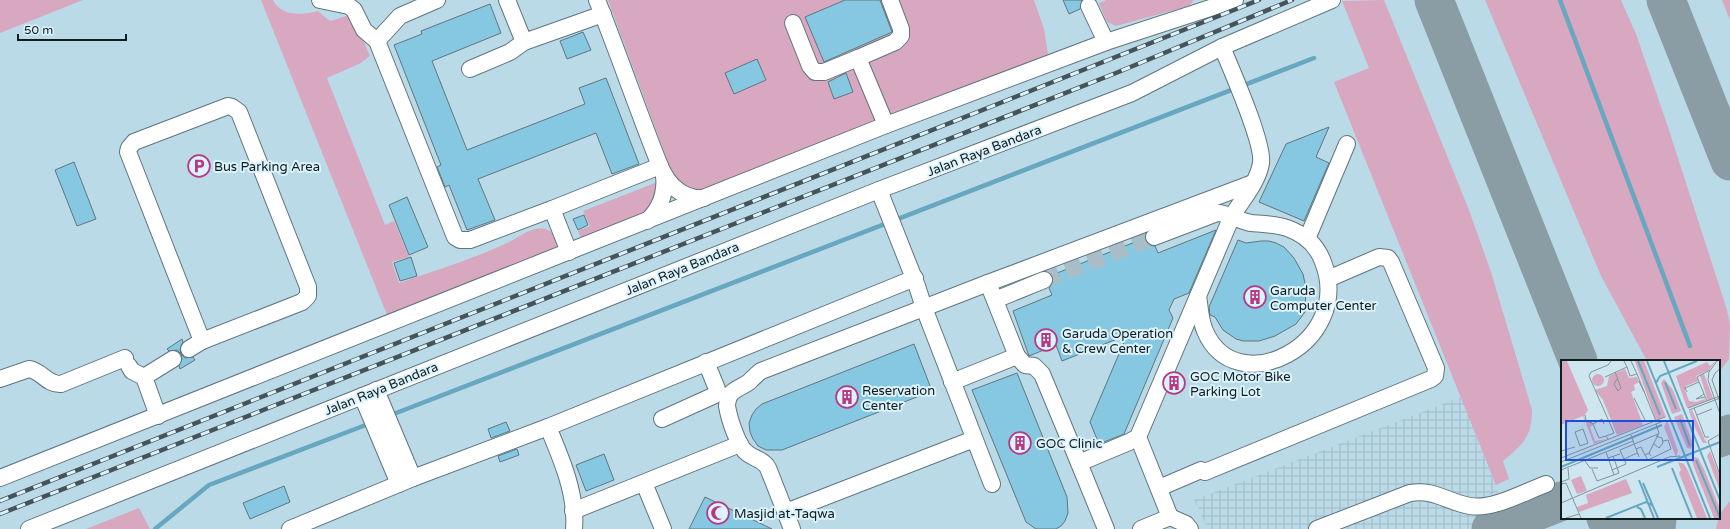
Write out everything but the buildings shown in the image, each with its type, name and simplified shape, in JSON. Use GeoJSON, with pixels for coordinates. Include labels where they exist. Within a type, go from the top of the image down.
{"type":"FeatureCollection","features":[{"type":"Feature","properties":{"kind":"street"},"geometry":{"type":"LineString","coordinates":[[320,0],[349,6],[354,10],[364,30],[377,41],[455,237],[460,240],[470,240],[552,209],[662,171]]}},
{"type":"Feature","properties":{"kind":"street"},"geometry":{"type":"LineString","coordinates":[[377,41],[400,16],[437,0]]}},
{"type":"Feature","properties":{"kind":"street"},"geometry":{"type":"LineString","coordinates":[[507,0],[524,42]]}},
{"type":"Feature","properties":{"kind":"street"},"geometry":{"type":"LineString","coordinates":[[793,23],[810,66],[815,72],[824,72],[895,42],[901,36],[901,29],[890,0]]}},
{"type":"Feature","properties":{"kind":"street","name":"Jalan Raya Bandara"},"geometry":{"type":"LineString","coordinates":[[29,529],[879,190],[1132,93],[1222,47],[1332,0]]}},
{"type":"Feature","properties":{"kind":"street"},"geometry":{"type":"LineString","coordinates":[[0,478],[886,125],[1106,42],[1226,2]]}},
{"type":"Feature","properties":{"kind":"street"},"geometry":{"type":"LineString","coordinates":[[1089,6],[1106,42]]}},
{"type":"Feature","properties":{"kind":"street"},"geometry":{"type":"LineString","coordinates":[[470,69],[510,52],[524,42],[600,7],[662,171],[672,187],[693,198],[706,198]]}},
{"type":"Feature","properties":{"kind":"street"},"geometry":{"type":"LineString","coordinates":[[1078,462],[1138,437],[1232,216],[1259,171],[1262,156],[1248,112],[1222,47]]}},
{"type":"Feature","properties":{"kind":"street"},"geometry":{"type":"LineString","coordinates":[[858,58],[886,125]]}},
{"type":"Feature","properties":{"kind":"street"},"geometry":{"type":"LineString","coordinates":[[228,106],[232,107],[238,112],[309,291],[308,296],[302,302],[196,345],[129,155],[129,148],[134,142],[228,106]]}},
{"type":"Feature","properties":{"kind":"street"},"geometry":{"type":"LineString","coordinates":[[1308,239],[1347,144]]}},
{"type":"Feature","properties":{"kind":"street"},"geometry":{"type":"LineString","coordinates":[[647,221],[661,203],[664,188],[662,171]]}},
{"type":"Feature","properties":{"kind":"street"},"geometry":{"type":"LineString","coordinates":[[792,529],[766,464],[748,454],[740,444],[727,406],[728,400],[734,390],[748,382],[761,371],[1253,183]]}},
{"type":"Feature","properties":{"kind":"street"},"geometry":{"type":"LineString","coordinates":[[879,190],[915,278],[924,308],[992,484]]}},
{"type":"Feature","properties":{"kind":"street"},"geometry":{"type":"LineString","coordinates":[[552,209],[569,252]]}},
{"type":"Feature","properties":{"kind":"street"},"geometry":{"type":"LineString","coordinates":[[1154,237],[1216,213],[1232,216],[1247,222],[1277,225],[1289,229],[1308,239],[1316,247],[1328,279],[1327,303],[1323,316],[1311,337],[1292,353],[1261,363],[1237,361],[1226,357],[1218,350],[1205,332],[1198,296]]}},
{"type":"Feature","properties":{"kind":"street"},"geometry":{"type":"LineString","coordinates":[[1159,488],[1201,470],[1205,472],[1424,382],[1435,376],[1436,368],[1388,258],[1379,257],[1328,279]]}},
{"type":"Feature","properties":{"kind":"street"},"geometry":{"type":"LineString","coordinates":[[290,529],[406,481],[548,427],[915,278]]}},
{"type":"Feature","properties":{"kind":"street"},"geometry":{"type":"LineString","coordinates":[[994,300],[1044,280]]}},
{"type":"Feature","properties":{"kind":"street"},"geometry":{"type":"LineString","coordinates":[[988,283],[1017,356],[1025,365],[1034,366],[1042,374],[1106,529]]}},
{"type":"Feature","properties":{"kind":"street"},"geometry":{"type":"LineString","coordinates":[[952,382],[1017,356]]}},
{"type":"Feature","properties":{"kind":"street"},"geometry":{"type":"LineString","coordinates":[[144,377],[173,359]]}},
{"type":"Feature","properties":{"kind":"street"},"geometry":{"type":"LineString","coordinates":[[0,379],[29,369],[34,370],[51,383],[61,384],[127,362],[132,371],[144,377],[158,416]]}},
{"type":"Feature","properties":{"kind":"street"},"geometry":{"type":"LineString","coordinates":[[662,419],[715,395],[717,389],[706,362]]}},
{"type":"Feature","properties":{"kind":"street"},"geometry":{"type":"LineString","coordinates":[[369,393],[406,481]]}},
{"type":"Feature","properties":{"kind":"street"},"geometry":{"type":"LineString","coordinates":[[548,427],[567,475],[573,511],[574,529]]}},
{"type":"Feature","properties":{"kind":"street"},"geometry":{"type":"LineString","coordinates":[[1138,437],[1170,517],[1186,524],[1190,529]]}},
{"type":"Feature","properties":{"kind":"street"},"geometry":{"type":"LineString","coordinates":[[786,512],[974,439]]}},
{"type":"Feature","properties":{"kind":"street"},"geometry":{"type":"LineString","coordinates":[[573,511],[740,444]]}},
{"type":"Feature","properties":{"kind":"street"},"geometry":{"type":"LineString","coordinates":[[644,483],[659,528]]}},
{"type":"Feature","properties":{"kind":"street"},"geometry":{"type":"LineString","coordinates":[[1317,529],[1410,493],[1418,492],[1436,494],[1463,504],[1484,507],[1546,484]]}},
{"type":"Feature","properties":{"kind":"street"},"geometry":{"type":"LineString","coordinates":[[1141,529],[1170,517]]}},
{"type":"Feature","properties":{"kind":"shaded area"},"geometry":{"type":"Polygon","coordinates":[[[0,0],[1730,0],[1730,529],[0,529],[0,0]]]}},
{"type":"Feature","properties":{"kind":"shaded area"},"geometry":{"type":"Polygon","coordinates":[[[0,0],[83,0],[0,33],[0,0]]]}},
{"type":"Feature","properties":{"kind":"shaded area"},"geometry":{"type":"Polygon","coordinates":[[[261,0],[273,0],[277,6],[287,12],[299,14],[318,11],[331,21],[352,14],[370,56],[361,63],[327,78],[385,225],[394,221],[409,257],[392,262],[399,283],[482,254],[527,232],[541,228],[546,229],[553,234],[561,248],[387,315],[261,0]]]}},
{"type":"Feature","properties":{"kind":"shaded area"},"geometry":{"type":"Polygon","coordinates":[[[608,0],[1034,0],[1044,29],[1048,54],[696,193],[691,191],[673,176],[608,0]]]}},
{"type":"Feature","properties":{"kind":"shaded area"},"geometry":{"type":"Polygon","coordinates":[[[1105,0],[1194,0],[1189,6],[1116,26],[1107,22],[1099,3],[1105,0]]]}},
{"type":"Feature","properties":{"kind":"shaded area"},"geometry":{"type":"Polygon","coordinates":[[[1384,0],[1469,210],[1491,272],[1532,410],[1532,419],[1528,434],[1521,445],[1503,461],[1509,479],[1496,485],[1334,82],[1369,68],[1342,1],[1384,0]]]}},
{"type":"Feature","properties":{"kind":"shaded area"},"geometry":{"type":"Polygon","coordinates":[[[1485,0],[1621,0],[1636,34],[1668,127],[1727,310],[1730,325],[1729,359],[1720,371],[1720,360],[1646,360],[1601,276],[1485,0]]]}},
{"type":"Feature","properties":{"kind":"shaded area"},"geometry":{"type":"Polygon","coordinates":[[[1722,0],[1730,0],[1730,20],[1722,0]]]}},
{"type":"Feature","properties":{"kind":"shaded area"},"geometry":{"type":"Polygon","coordinates":[[[655,183],[656,187],[653,211],[581,238],[578,231],[590,226],[583,211],[655,183]]]}},
{"type":"Feature","properties":{"kind":"shaded area"},"geometry":{"type":"Polygon","coordinates":[[[1461,397],[1513,529],[1208,529],[1194,500],[1461,397]]]}},
{"type":"Feature","properties":{"kind":"shaded area"},"geometry":{"type":"Polygon","coordinates":[[[1730,501],[1730,529],[1716,529],[1718,519],[1720,519],[1720,514],[1730,501]]]}},
{"type":"Feature","properties":{"kind":"shaded area"},"geometry":{"type":"Polygon","coordinates":[[[139,508],[150,529],[86,529],[139,508]]]}},
{"type":"Feature","properties":{"kind":"waterway"},"geometry":{"type":"LineString","coordinates":[[1560,0],[1690,346]]}},
{"type":"Feature","properties":{"kind":"waterway"},"geometry":{"type":"LineString","coordinates":[[391,415],[1314,58]]}},
{"type":"Feature","properties":{"kind":"waterway"},"geometry":{"type":"LineString","coordinates":[[155,529],[209,485],[371,423]]}},
{"type":"Feature","properties":{"kind":"taxiway"},"geometry":{"type":"LineString","coordinates":[[1434,0],[1578,360]]}},
{"type":"Feature","properties":{"kind":"taxiway"},"geometry":{"type":"LineString","coordinates":[[1666,0],[1730,161]]}},
{"type":"Feature","properties":{"kind":"taxiway"},"geometry":{"type":"LineString","coordinates":[[1720,438],[1730,434]]}},
{"type":"Feature","properties":{"kind":"taxiway"},"geometry":{"type":"LineString","coordinates":[[1491,529],[1561,501]]}},
{"type":"Feature","properties":{"kind":"taxiway"},"geometry":{"type":"LineString","coordinates":[[1608,519],[1625,529]]}},
{"type":"Feature","properties":{"kind":"taxiway"},"geometry":{"type":"LineString","coordinates":[[1656,529],[1657,519]]}},
{"type":"Feature","properties":{"kind":"tunnel"},"geometry":{"type":"LineString","coordinates":[[1044,280],[1154,237]]}},
{"type":"Feature","properties":{"kind":"railway"},"geometry":{"type":"LineString","coordinates":[[0,501],[1259,0]]}},
{"type":"Feature","properties":{"kind":"railway"},"geometry":{"type":"LineString","coordinates":[[0,514],[1116,73],[1292,0]]}},
{"type":"Feature","properties":{"kind":"place","name":"Bus Parking Area"},"geometry":{"type":"Point","coordinates":[199,166]}},
{"type":"Feature","properties":{"kind":"place","name":"Garuda Computer Center"},"geometry":{"type":"Point","coordinates":[1255,297]}},
{"type":"Feature","properties":{"kind":"place","name":"Garuda Operation & Crew Center"},"geometry":{"type":"Point","coordinates":[1046,340]}},
{"type":"Feature","properties":{"kind":"place","name":"GOC Motor Bike Parking Lot"},"geometry":{"type":"Point","coordinates":[1174,383]}},
{"type":"Feature","properties":{"kind":"place","name":"Reservation Center"},"geometry":{"type":"Point","coordinates":[847,397]}},
{"type":"Feature","properties":{"kind":"place","name":"GOC Clinic"},"geometry":{"type":"Point","coordinates":[1020,443]}},
{"type":"Feature","properties":{"kind":"place","name":"Masjid at-Taqwa"},"geometry":{"type":"Point","coordinates":[718,513]}}]}
